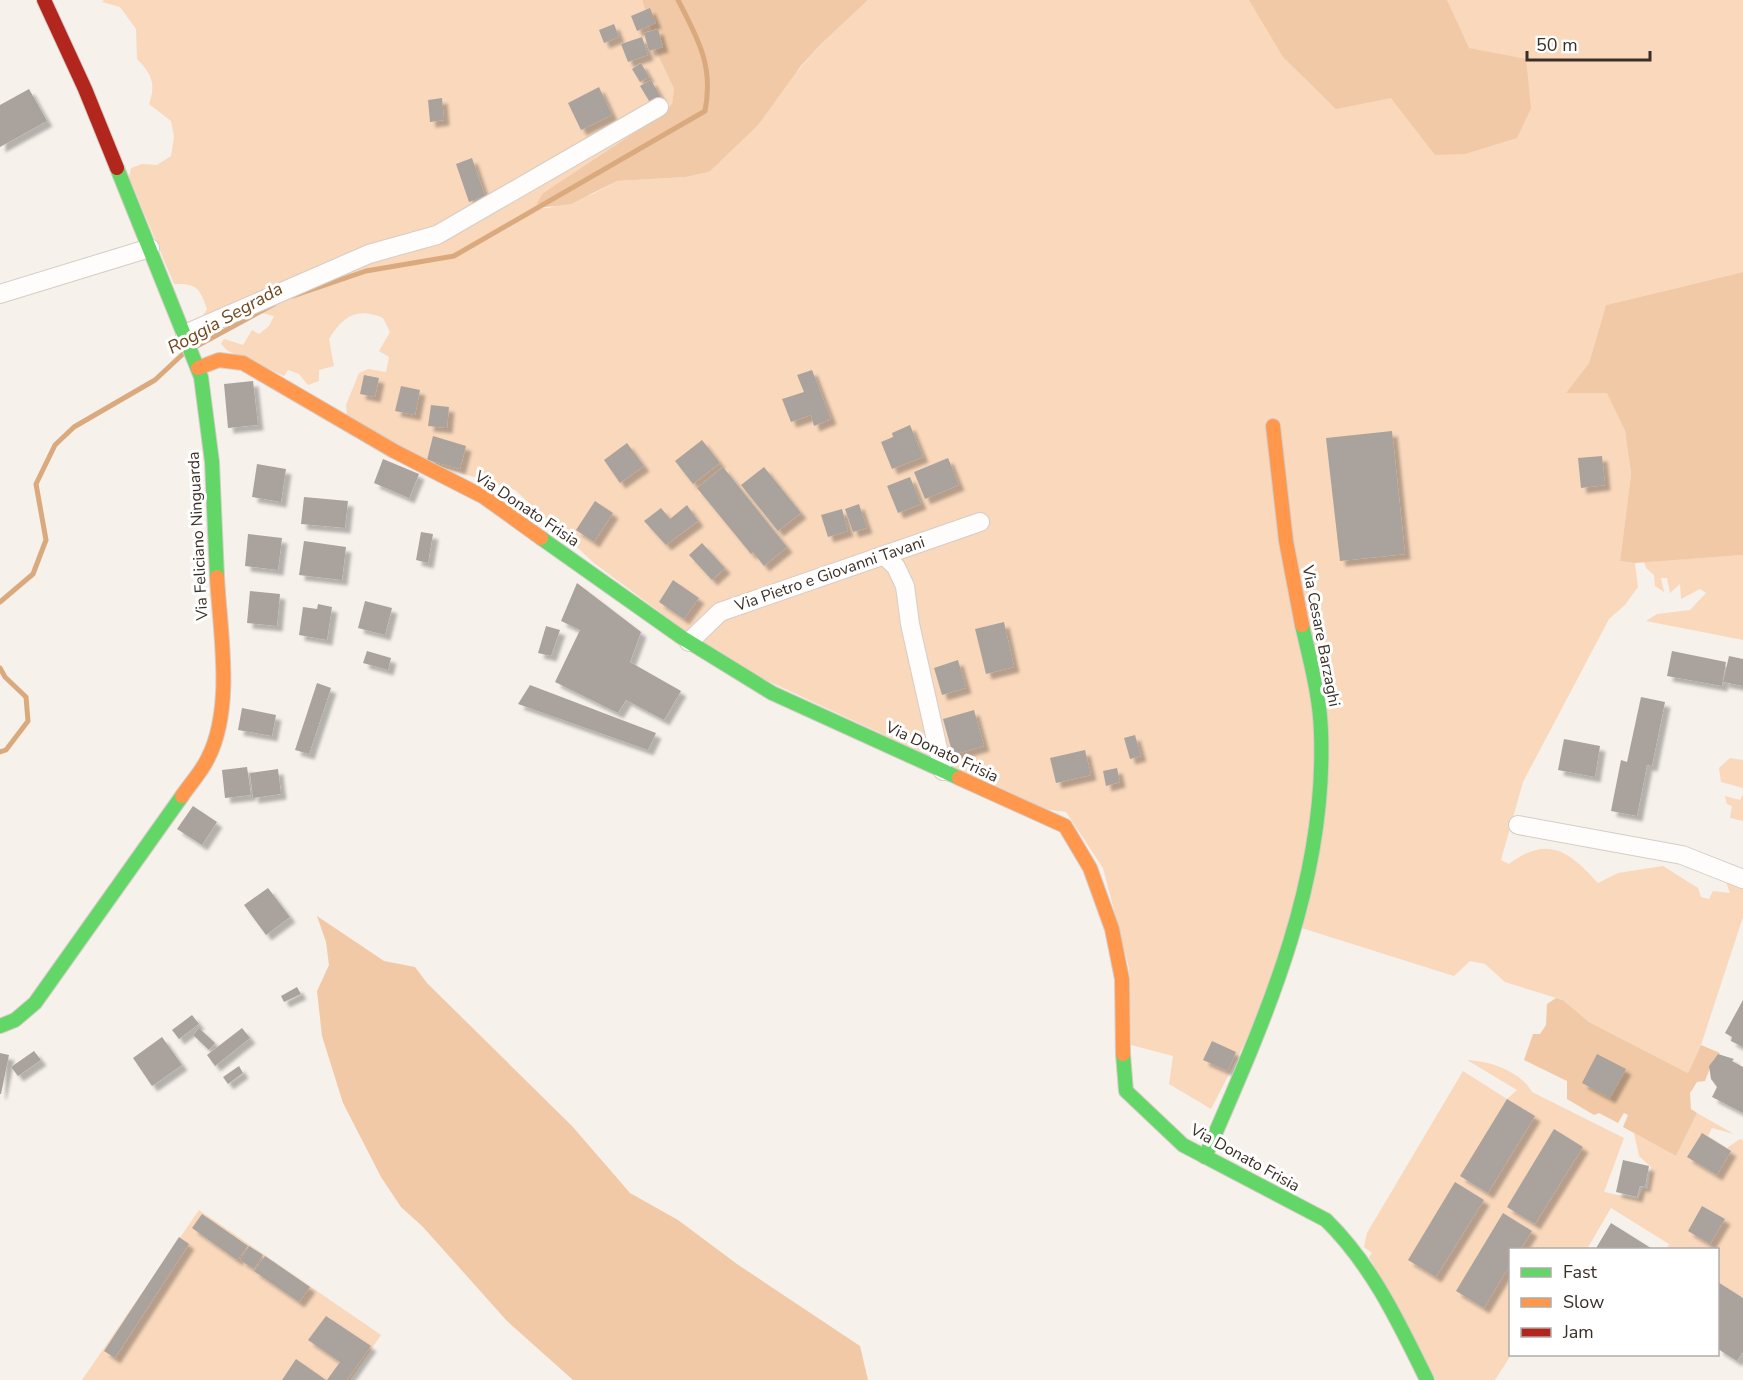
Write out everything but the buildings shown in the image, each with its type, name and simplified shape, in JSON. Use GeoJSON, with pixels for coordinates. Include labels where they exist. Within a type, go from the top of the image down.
{"type":"FeatureCollection","features":[{"type":"Feature","properties":{"kind":"street","name":"Via Feliciano Ninguarda"},"geometry":{"type":"LineString","coordinates":[[0,1026],[15,1020],[35,1003],[208,759],[219,730],[223,699],[212,462],[197,363],[85,88],[44,0]]}},
{"type":"Feature","properties":{"kind":"street"},"geometry":{"type":"LineString","coordinates":[[187,336],[369,254],[437,235],[659,107]]}},
{"type":"Feature","properties":{"kind":"street"},"geometry":{"type":"LineString","coordinates":[[0,294],[150,248]]}},
{"type":"Feature","properties":{"kind":"street","name":"Via Donato Frisia"},"geometry":{"type":"LineString","coordinates":[[197,363],[219,360],[243,363],[293,390],[394,451],[484,497],[689,642],[772,693],[1065,826],[1090,868],[1112,928],[1122,979],[1122,1034],[1126,1091],[1183,1146],[1326,1220],[1345,1236],[1407,1338],[1427,1380]]}},
{"type":"Feature","properties":{"kind":"street","name":"Via Cesare Barzaghi"},"geometry":{"type":"LineString","coordinates":[[1205,1157],[1266,1017],[1291,942],[1306,885],[1320,807],[1321,730],[1315,676],[1292,579],[1273,426]]}},
{"type":"Feature","properties":{"kind":"street","name":"Via Pietro e Giovanni Tavani"},"geometry":{"type":"LineString","coordinates":[[689,642],[720,612],[980,522]]}},
{"type":"Feature","properties":{"kind":"street"},"geometry":{"type":"LineString","coordinates":[[884,555],[896,567],[905,586],[910,624],[943,771]]}},
{"type":"Feature","properties":{"kind":"street"},"geometry":{"type":"LineString","coordinates":[[1518,825],[1682,855],[1743,879]]}},
{"type":"Feature","properties":{"kind":"shaded area"},"geometry":{"type":"Polygon","coordinates":[[[104,0],[642,0],[659,57],[674,89],[672,104],[658,117],[543,193],[538,208],[549,208],[593,194],[617,181],[686,177],[709,172],[821,44],[868,0],[1743,0],[1743,272],[1606,305],[1589,363],[1567,392],[1607,392],[1625,431],[1631,474],[1620,561],[1635,563],[1638,587],[1625,605],[1609,619],[1523,782],[1501,860],[1509,864],[1535,850],[1558,851],[1578,863],[1598,883],[1618,873],[1663,866],[1698,888],[1701,897],[1709,899],[1713,891],[1730,893],[1726,882],[1743,881],[1743,917],[1701,1045],[1688,1073],[1589,1022],[1563,1000],[1505,982],[1485,964],[1470,961],[1454,976],[1292,925],[1261,1012],[1211,1109],[1169,1084],[1173,1056],[1131,1045],[1129,968],[1103,868],[1066,812],[1044,809],[727,662],[594,563],[515,490],[423,461],[347,416],[346,405],[359,373],[368,369],[386,372],[389,357],[379,351],[390,332],[383,318],[366,313],[345,319],[329,339],[334,366],[319,370],[319,381],[308,385],[299,374],[288,370],[284,376],[228,351],[221,344],[224,339],[243,345],[252,330],[259,334],[269,326],[274,316],[257,312],[213,332],[201,319],[207,309],[196,288],[174,284],[129,177],[131,168],[142,164],[157,165],[171,156],[174,137],[171,121],[149,104],[152,85],[149,75],[137,59],[136,29],[120,7],[102,2],[104,0]]]}},
{"type":"Feature","properties":{"kind":"shaded area"},"geometry":{"type":"Polygon","coordinates":[[[642,0],[868,0],[821,44],[800,67],[758,125],[709,172],[686,177],[617,181],[571,204],[538,208],[537,203],[543,193],[658,117],[672,104],[674,89],[659,57],[642,0]]]}},
{"type":"Feature","properties":{"kind":"shaded area"},"geometry":{"type":"Polygon","coordinates":[[[1249,0],[1447,0],[1469,48],[1526,59],[1531,108],[1517,138],[1465,154],[1435,155],[1391,98],[1336,109],[1283,57],[1249,0]]]}},
{"type":"Feature","properties":{"kind":"shaded area"},"geometry":{"type":"Polygon","coordinates":[[[1743,272],[1743,555],[1635,563],[1620,561],[1631,474],[1625,431],[1607,393],[1566,393],[1589,363],[1606,305],[1743,272]]]}},
{"type":"Feature","properties":{"kind":"shaded area"},"geometry":{"type":"Polygon","coordinates":[[[1743,555],[1743,640],[1646,621],[1657,614],[1690,610],[1706,593],[1700,589],[1681,599],[1680,584],[1670,593],[1667,578],[1661,578],[1664,592],[1655,586],[1654,575],[1646,568],[1644,562],[1743,555]]]}},
{"type":"Feature","properties":{"kind":"shaded area"},"geometry":{"type":"Polygon","coordinates":[[[1730,758],[1743,760],[1743,788],[1721,782],[1719,768],[1730,758]]]}},
{"type":"Feature","properties":{"kind":"shaded area"},"geometry":{"type":"Polygon","coordinates":[[[1743,794],[1743,821],[1730,818],[1732,806],[1727,804],[1725,796],[1740,800],[1743,794]]]}},
{"type":"Feature","properties":{"kind":"shaded area"},"geometry":{"type":"Polygon","coordinates":[[[317,916],[384,961],[415,967],[427,983],[572,1126],[630,1193],[678,1220],[737,1264],[860,1346],[868,1380],[573,1380],[507,1321],[423,1227],[401,1207],[381,1177],[343,1103],[322,1036],[317,991],[329,965],[326,942],[317,916]]]}},
{"type":"Feature","properties":{"kind":"shaded area"},"geometry":{"type":"Polygon","coordinates":[[[1556,998],[1563,1000],[1589,1022],[1688,1073],[1701,1045],[1720,1053],[1713,1060],[1705,1081],[1697,1082],[1690,1093],[1691,1109],[1697,1113],[1676,1156],[1623,1127],[1628,1115],[1624,1113],[1618,1123],[1599,1113],[1594,1115],[1567,1099],[1567,1081],[1524,1060],[1533,1034],[1540,1034],[1546,1025],[1547,1004],[1556,998]]]}},
{"type":"Feature","properties":{"kind":"shaded area"},"geometry":{"type":"Polygon","coordinates":[[[1467,1060],[1485,1062],[1504,1068],[1520,1078],[1532,1092],[1624,1138],[1604,1192],[1638,1199],[1643,1188],[1648,1189],[1651,1167],[1639,1156],[1634,1133],[1676,1156],[1697,1113],[1734,1134],[1712,1128],[1708,1136],[1727,1148],[1740,1139],[1743,1141],[1743,1298],[1719,1283],[1719,1248],[1667,1248],[1669,1244],[1611,1208],[1588,1248],[1509,1248],[1510,1356],[1495,1380],[1436,1380],[1369,1257],[1372,1253],[1364,1247],[1367,1233],[1463,1071],[1507,1099],[1517,1090],[1467,1060]]]}},
{"type":"Feature","properties":{"kind":"shaded area"},"geometry":{"type":"Polygon","coordinates":[[[199,1210],[381,1335],[350,1380],[82,1380],[199,1210]]]}},
{"type":"Feature","properties":{"kind":"waterway","name":"Roggia Segrada"},"geometry":{"type":"LineString","coordinates":[[293,296],[366,271],[454,256],[705,111],[706,66],[698,40],[678,0]]}},
{"type":"Feature","properties":{"kind":"waterway","name":"Roggia Segrada"},"geometry":{"type":"LineString","coordinates":[[195,347],[274,304]]}},
{"type":"Feature","properties":{"kind":"waterway","name":"Roggia Segrada"},"geometry":{"type":"LineString","coordinates":[[0,602],[33,574],[46,540],[36,484],[55,445],[74,427],[155,380],[184,353]]}},
{"type":"Feature","properties":{"kind":"waterway","name":"Roggia Segrada"},"geometry":{"type":"LineString","coordinates":[[0,668],[5,677],[26,697],[28,721],[6,750],[0,752]]}},
{"type":"Feature","properties":{"kind":"traffic: fast"},"geometry":{"type":"LineString","coordinates":[[117,168],[201,377],[212,462],[217,577]]}},
{"type":"Feature","properties":{"kind":"traffic: fast"},"geometry":{"type":"LineString","coordinates":[[541,538],[681,637],[772,693],[959,778]]}},
{"type":"Feature","properties":{"kind":"traffic: fast"},"geometry":{"type":"LineString","coordinates":[[1205,1157],[1269,1003],[1287,951],[1314,843],[1320,788],[1321,732],[1317,692],[1302,625]]}},
{"type":"Feature","properties":{"kind":"traffic: fast"},"geometry":{"type":"LineString","coordinates":[[0,1026],[15,1020],[35,1003],[182,796]]}},
{"type":"Feature","properties":{"kind":"traffic: fast"},"geometry":{"type":"LineString","coordinates":[[1123,1054],[1126,1091],[1183,1145],[1326,1220],[1342,1237],[1371,1275],[1427,1380]]}},
{"type":"Feature","properties":{"kind":"traffic: slow"},"geometry":{"type":"LineString","coordinates":[[198,368],[219,360],[243,363],[394,451],[484,497],[541,538]]}},
{"type":"Feature","properties":{"kind":"traffic: slow"},"geometry":{"type":"LineString","coordinates":[[1273,426],[1286,541],[1302,625]]}},
{"type":"Feature","properties":{"kind":"traffic: slow"},"geometry":{"type":"LineString","coordinates":[[182,796],[208,758],[221,716],[223,669],[217,577]]}},
{"type":"Feature","properties":{"kind":"traffic: slow"},"geometry":{"type":"LineString","coordinates":[[959,778],[1065,826],[1090,868],[1112,929],[1122,979],[1123,1054]]}},
{"type":"Feature","properties":{"kind":"traffic: jam"},"geometry":{"type":"LineString","coordinates":[[44,0],[85,89],[117,168]]}}]}
